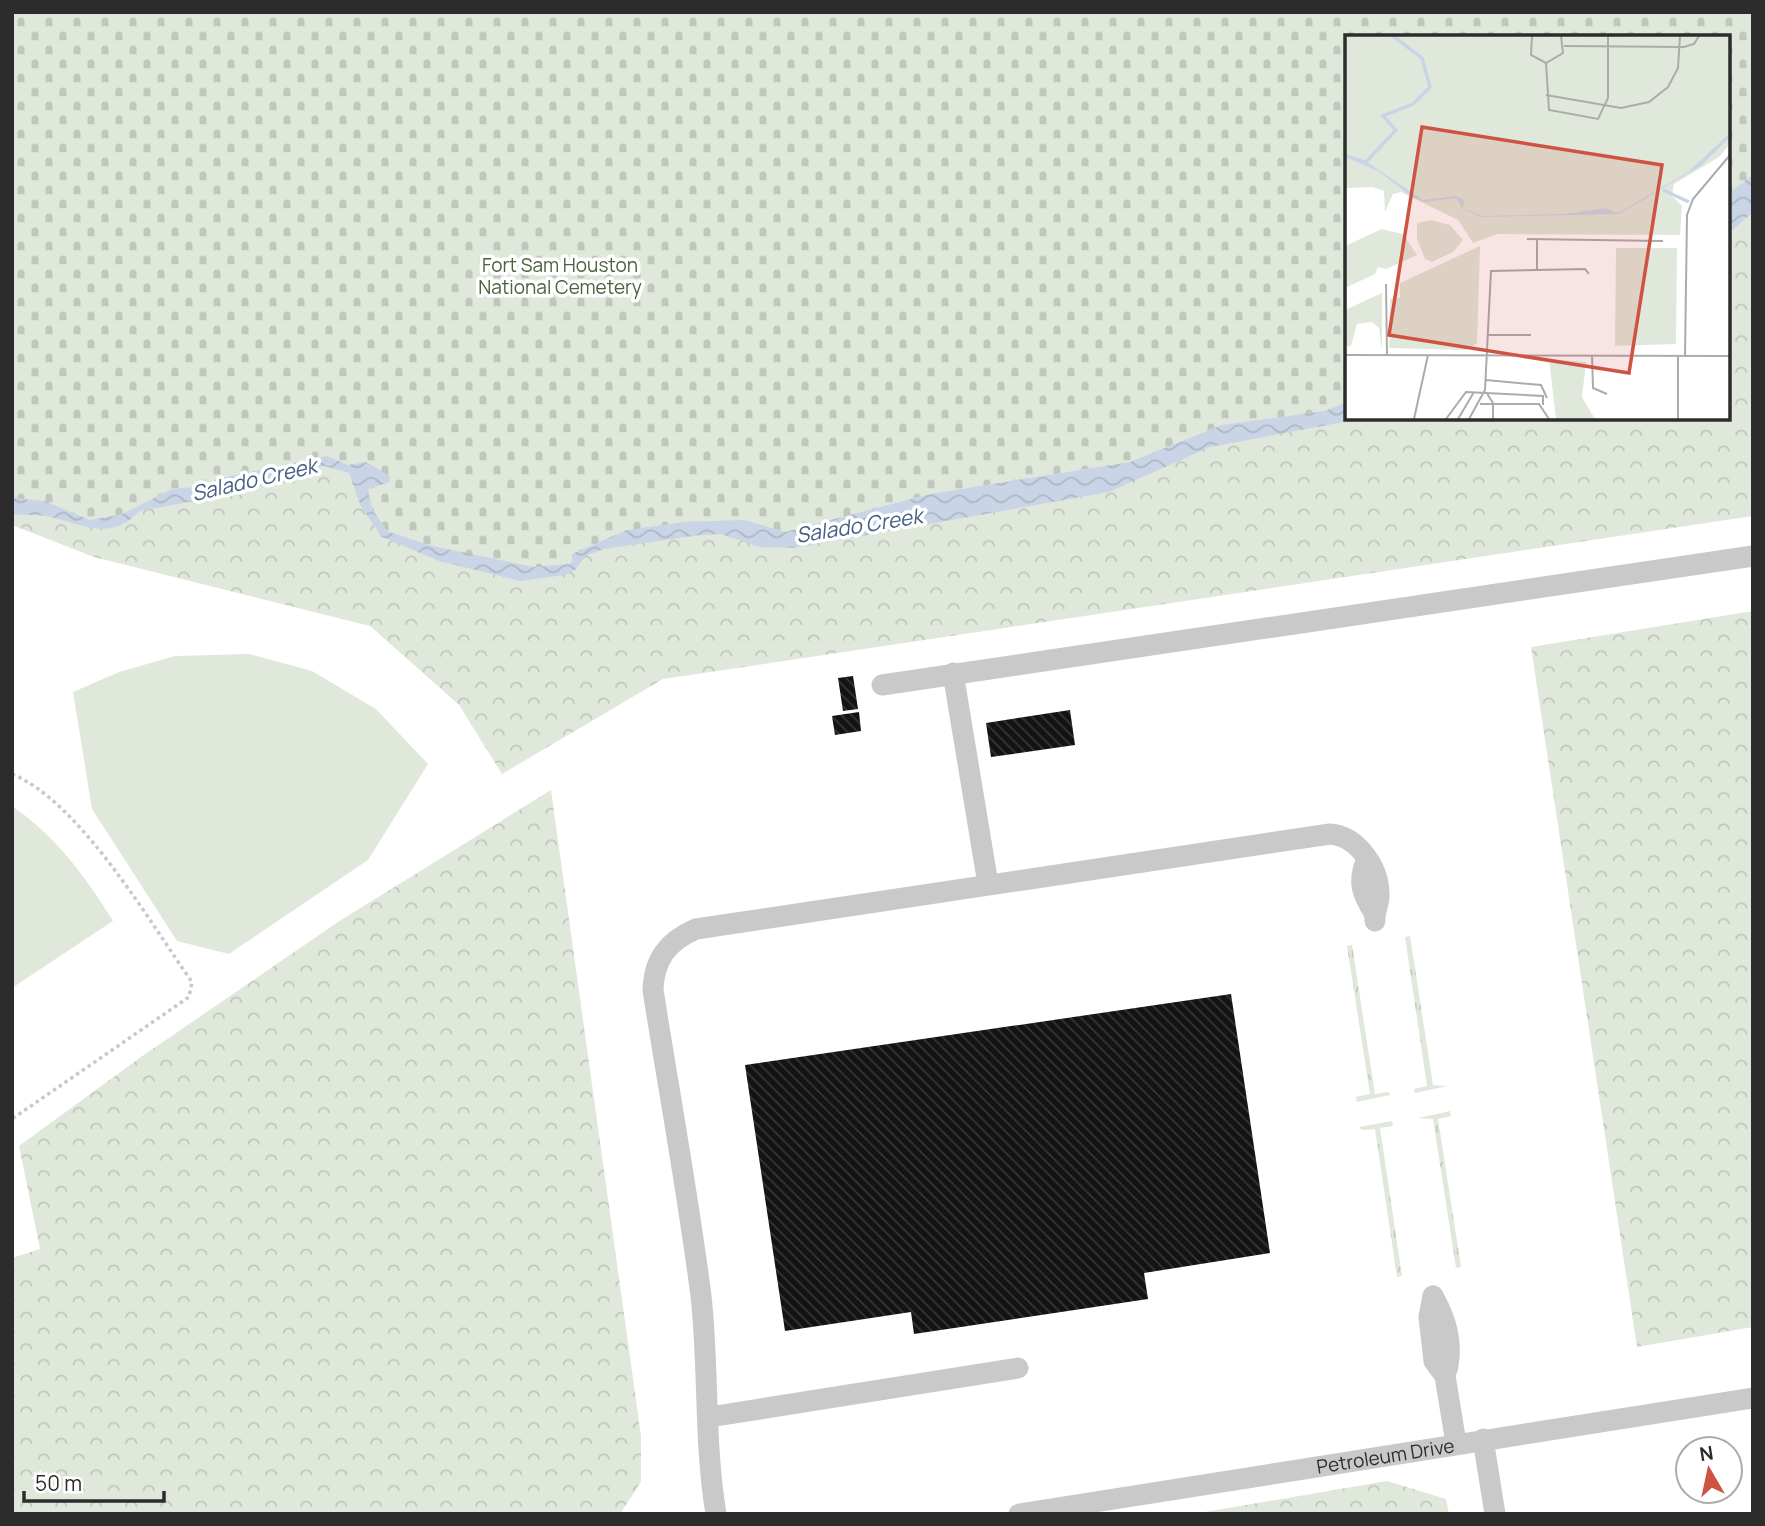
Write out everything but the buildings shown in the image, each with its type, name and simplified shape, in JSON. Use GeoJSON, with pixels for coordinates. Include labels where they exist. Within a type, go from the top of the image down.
{"type":"FeatureCollection","features":[{"type":"Feature","properties":{"kind":"street"},"geometry":{"type":"LineString","coordinates":[[883,685],[1753,556]]}},
{"type":"Feature","properties":{"kind":"street"},"geometry":{"type":"LineString","coordinates":[[953,673],[988,884]]}},
{"type":"Feature","properties":{"kind":"street"},"geometry":{"type":"LineString","coordinates":[[716,1514],[710,1473],[710,1417],[701,1297],[653,990],[659,960],[670,944],[696,929],[1330,834],[1353,841],[1376,873],[1380,897],[1375,917]]}},
{"type":"Feature","properties":{"kind":"street"},"geometry":{"type":"LineString","coordinates":[[710,1417],[1018,1368]]}},
{"type":"Feature","properties":{"kind":"street"},"geometry":{"type":"LineString","coordinates":[[1445,1376],[1456,1443]]}},
{"type":"Feature","properties":{"kind":"street","name":"Petroleum Drive"},"geometry":{"type":"LineString","coordinates":[[1019,1514],[1753,1398]]}},
{"type":"Feature","properties":{"kind":"street"},"geometry":{"type":"LineString","coordinates":[[1483,1439],[1495,1514]]}},
{"type":"Feature","properties":{"kind":"path"},"geometry":{"type":"LineString","coordinates":[[12,774],[54,801],[87,833],[192,982],[192,989],[189,997],[12,1119]]}},
{"type":"Feature","properties":{"kind":"green space","name":"Fort Sam Houston National Cemetery"},"geometry":{"type":"Polygon","coordinates":[[[12,12],[1753,12],[1753,516],[663,679],[502,774],[459,705],[370,626],[94,557],[12,525],[12,12]]]}},
{"type":"Feature","properties":{"kind":"green space","name":"Fort Sam Houston National Cemetery"},"geometry":{"type":"Polygon","coordinates":[[[12,12],[1753,12],[1753,175],[1730,192],[1730,35],[1345,35],[1345,403],[1325,411],[1222,425],[1130,462],[930,494],[785,532],[744,520],[627,530],[568,564],[534,568],[432,546],[387,531],[372,509],[368,489],[389,482],[366,462],[348,465],[327,456],[217,479],[206,486],[172,489],[122,514],[90,520],[65,508],[12,498],[12,12]]]}},
{"type":"Feature","properties":{"kind":"green space"},"geometry":{"type":"Polygon","coordinates":[[[1753,611],[1753,1327],[1637,1347],[1531,647],[1753,611]]]}},
{"type":"Feature","properties":{"kind":"green space"},"geometry":{"type":"Polygon","coordinates":[[[249,654],[312,671],[376,709],[428,764],[368,860],[229,954],[177,941],[92,809],[73,692],[119,672],[175,656],[249,654]]]}},
{"type":"Feature","properties":{"kind":"green space"},"geometry":{"type":"Polygon","coordinates":[[[551,790],[641,1436],[641,1482],[620,1514],[12,1514],[12,1258],[40,1249],[19,1146],[141,1057],[341,920],[551,790]]]}},
{"type":"Feature","properties":{"kind":"green space"},"geometry":{"type":"Polygon","coordinates":[[[12,806],[56,844],[92,888],[113,921],[12,988],[12,806]]]}},
{"type":"Feature","properties":{"kind":"green space"},"geometry":{"type":"Polygon","coordinates":[[[1410,936],[1433,1085],[1448,1086],[1415,1093],[1414,1089],[1427,1086],[1405,937],[1410,936]]]}},
{"type":"Feature","properties":{"kind":"green space"},"geometry":{"type":"Polygon","coordinates":[[[1352,945],[1375,1094],[1388,1092],[1390,1095],[1357,1102],[1356,1097],[1370,1094],[1347,946],[1352,945]]]}},
{"type":"Feature","properties":{"kind":"green space"},"geometry":{"type":"Polygon","coordinates":[[[1450,1111],[1451,1116],[1438,1119],[1461,1267],[1456,1268],[1433,1119],[1418,1118],[1450,1111]]]}},
{"type":"Feature","properties":{"kind":"green space"},"geometry":{"type":"Polygon","coordinates":[[[1392,1121],[1393,1126],[1380,1128],[1402,1276],[1397,1277],[1375,1129],[1362,1130],[1359,1127],[1392,1121]]]}},
{"type":"Feature","properties":{"kind":"green space"},"geometry":{"type":"Polygon","coordinates":[[[1387,1481],[1446,1499],[1449,1514],[1193,1514],[1387,1481]]]}},
{"type":"Feature","properties":{"kind":"water"},"geometry":{"type":"Polygon","coordinates":[[[1753,175],[1753,212],[1730,232],[1730,192],[1753,175]]]}},
{"type":"Feature","properties":{"kind":"water","name":"Salado Creek"},"geometry":{"type":"Polygon","coordinates":[[[1345,403],[1345,420],[1354,420],[1210,447],[1109,492],[794,548],[760,547],[721,534],[604,549],[585,556],[575,570],[565,575],[520,581],[439,561],[382,537],[361,507],[349,473],[324,466],[282,477],[275,482],[242,492],[140,511],[118,526],[108,528],[87,527],[46,516],[12,514],[12,498],[44,501],[90,520],[122,514],[172,489],[206,486],[217,479],[327,456],[348,465],[366,462],[390,476],[389,482],[368,489],[372,509],[387,531],[432,546],[534,567],[568,564],[572,562],[572,554],[627,530],[684,522],[744,520],[785,532],[930,494],[1130,462],[1222,425],[1325,411],[1345,403]]]}}]}
